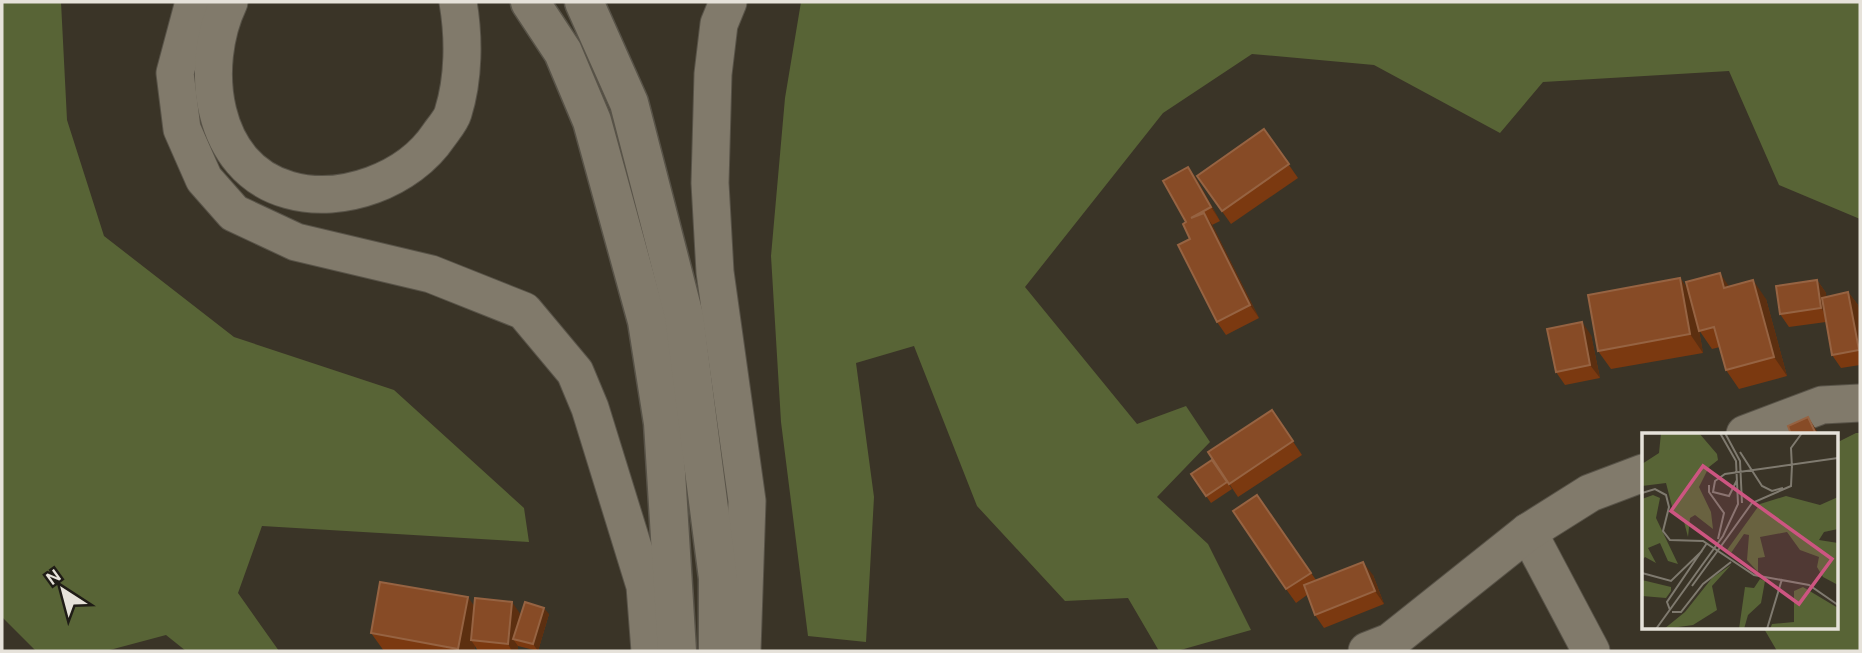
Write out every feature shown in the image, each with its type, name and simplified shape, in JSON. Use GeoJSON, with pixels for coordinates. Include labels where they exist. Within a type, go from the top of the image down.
{"type":"FeatureCollection","features":[{"type":"Feature","properties":{"kind":"street"},"geometry":{"type":"LineString","coordinates":[[194,2],[175,73],[183,130],[204,179],[234,213],[296,242],[431,274],[524,311],[575,372],[590,408],[646,586],[650,651]]}},
{"type":"Feature","properties":{"kind":"street"},"geometry":{"type":"LineString","coordinates":[[229,2],[216,38],[211,67],[213,93],[220,119],[250,168],[290,191],[312,193],[364,188],[389,179],[431,147],[453,115],[462,65],[458,2]]}},
{"type":"Feature","properties":{"kind":"street"},"geometry":{"type":"LineString","coordinates":[[530,2],[563,52],[592,121],[647,321],[663,424],[677,651]]}},
{"type":"Feature","properties":{"kind":"street"},"geometry":{"type":"LineString","coordinates":[[584,2],[629,103],[684,316],[718,578],[718,651]]}},
{"type":"Feature","properties":{"kind":"street"},"geometry":{"type":"LineString","coordinates":[[728,2],[719,24],[713,75],[710,183],[715,272],[747,501],[742,651]]}},
{"type":"Feature","properties":{"kind":"street"},"geometry":{"type":"LineString","coordinates":[[1748,433],[1822,405],[1860,403]]}},
{"type":"Feature","properties":{"kind":"street"},"geometry":{"type":"LineString","coordinates":[[1367,651],[1390,642],[1528,532],[1590,493],[1642,473]]}},
{"type":"Feature","properties":{"kind":"street"},"geometry":{"type":"LineString","coordinates":[[1528,532],[1591,651]]}},
{"type":"Feature","properties":{"kind":"green space"},"geometry":{"type":"Polygon","coordinates":[[[2,2],[61,2],[67,120],[104,236],[234,337],[394,390],[524,508],[529,542],[262,526],[238,593],[279,651],[186,651],[166,635],[106,651],[36,651],[2,617],[2,2]]]}},
{"type":"Feature","properties":{"kind":"green space"},"geometry":{"type":"Polygon","coordinates":[[[801,2],[1860,2],[1860,219],[1779,185],[1729,71],[1543,82],[1500,133],[1374,65],[1252,54],[1163,113],[1025,287],[1137,424],[1186,406],[1210,442],[1157,497],[1208,544],[1251,630],[1177,651],[1159,651],[1128,598],[1065,601],[977,506],[914,346],[856,363],[874,497],[866,642],[808,636],[781,422],[771,256],[785,98],[801,2]]]}},
{"type":"Feature","properties":{"kind":"green space"},"geometry":{"type":"Polygon","coordinates":[[[1860,433],[1860,651],[1777,651],[1764,628],[1838,628],[1838,442],[1860,433]]]}},
{"type":"Feature","properties":{"kind":"building"},"geometry":{"type":"Polygon","coordinates":[[[1264,129],[1289,164],[1222,211],[1197,176],[1264,129]]]}},
{"type":"Feature","properties":{"kind":"building"},"geometry":{"type":"Polygon","coordinates":[[[1188,167],[1211,207],[1191,218],[1204,213],[1250,305],[1217,322],[1178,245],[1190,239],[1183,224],[1186,222],[1163,181],[1188,167]]]}},
{"type":"Feature","properties":{"kind":"building"},"geometry":{"type":"Polygon","coordinates":[[[1720,273],[1724,288],[1753,280],[1774,357],[1726,370],[1714,327],[1699,331],[1686,282],[1720,273]]]}},
{"type":"Feature","properties":{"kind":"building"},"geometry":{"type":"Polygon","coordinates":[[[1680,278],[1690,334],[1598,351],[1588,295],[1680,278]]]}},
{"type":"Feature","properties":{"kind":"building"},"geometry":{"type":"Polygon","coordinates":[[[1817,280],[1821,308],[1780,314],[1776,286],[1817,280]]]}},
{"type":"Feature","properties":{"kind":"building"},"geometry":{"type":"Polygon","coordinates":[[[1848,292],[1859,350],[1832,355],[1822,298],[1848,292]]]}},
{"type":"Feature","properties":{"kind":"building"},"geometry":{"type":"Polygon","coordinates":[[[1582,322],[1590,365],[1556,372],[1547,329],[1582,322]]]}},
{"type":"Feature","properties":{"kind":"building"},"geometry":{"type":"Polygon","coordinates":[[[1272,410],[1293,441],[1229,484],[1208,452],[1272,410]]]}},
{"type":"Feature","properties":{"kind":"building"},"geometry":{"type":"Polygon","coordinates":[[[1808,417],[1816,433],[1791,433],[1788,426],[1808,417]]]}},
{"type":"Feature","properties":{"kind":"building"},"geometry":{"type":"Polygon","coordinates":[[[1212,460],[1227,482],[1206,496],[1191,474],[1212,460]]]}},
{"type":"Feature","properties":{"kind":"building"},"geometry":{"type":"Polygon","coordinates":[[[1257,495],[1311,573],[1286,589],[1233,511],[1257,495]]]}},
{"type":"Feature","properties":{"kind":"building"},"geometry":{"type":"Polygon","coordinates":[[[1363,562],[1375,591],[1315,615],[1304,585],[1363,562]]]}},
{"type":"Feature","properties":{"kind":"building"},"geometry":{"type":"Polygon","coordinates":[[[380,582],[468,597],[458,649],[371,633],[380,582]]]}},
{"type":"Feature","properties":{"kind":"building"},"geometry":{"type":"Polygon","coordinates":[[[475,598],[512,602],[508,644],[471,640],[475,598]]]}},
{"type":"Feature","properties":{"kind":"building"},"geometry":{"type":"Polygon","coordinates":[[[525,602],[544,608],[533,644],[513,639],[525,602]]]}}]}
